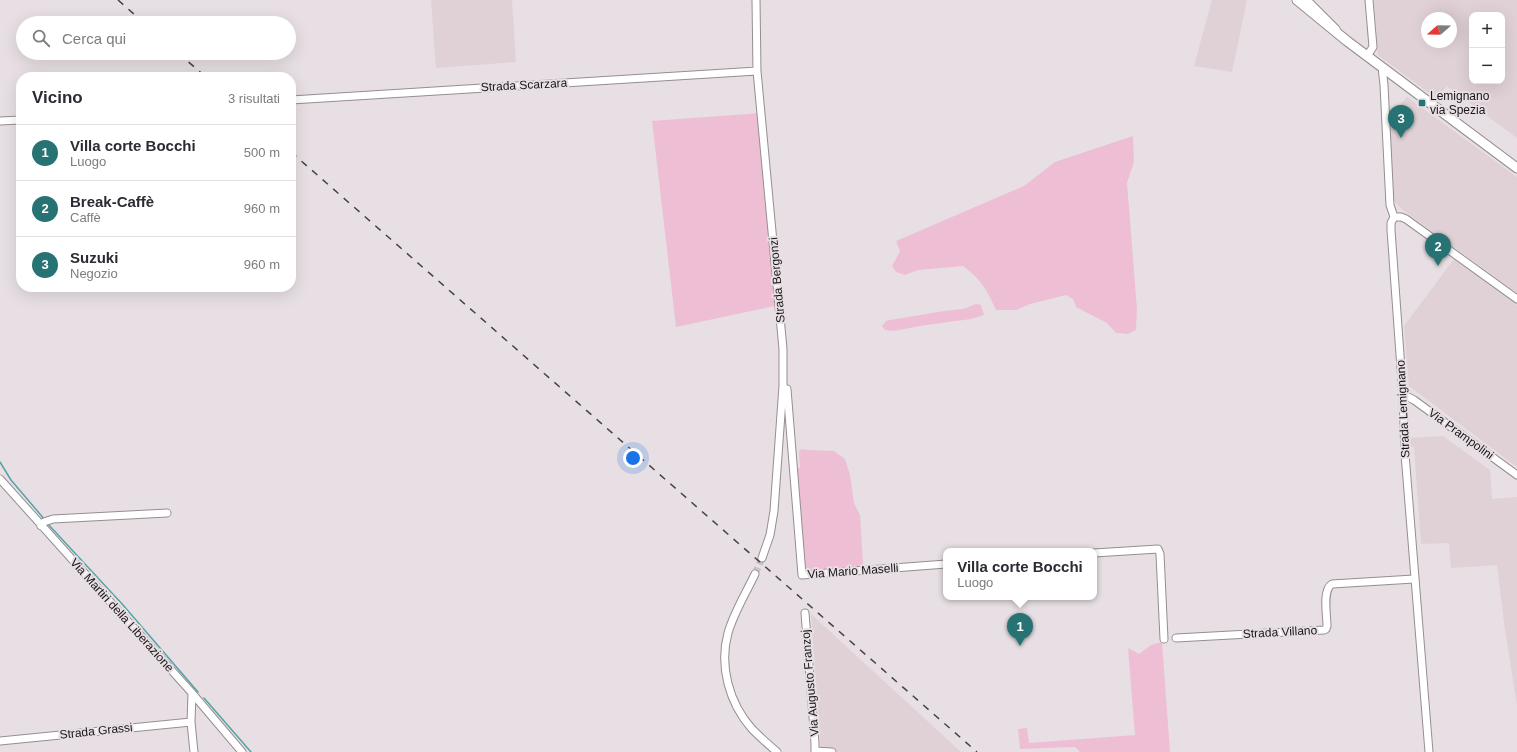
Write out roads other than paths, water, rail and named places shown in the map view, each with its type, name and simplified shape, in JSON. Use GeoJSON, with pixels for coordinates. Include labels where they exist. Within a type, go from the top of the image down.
{"type":"FeatureCollection","features":[{"type":"Feature","properties":{"kind":"main road"},"geometry":{"type":"LineString","coordinates":[[1297,0],[1347,41],[1517,168]]}},
{"type":"Feature","properties":{"kind":"street","name":"Strada Bergonzi"},"geometry":{"type":"LineString","coordinates":[[756,0],[757,71],[784,363],[772,524],[767,546],[762,558]]}},
{"type":"Feature","properties":{"kind":"street"},"geometry":{"type":"LineString","coordinates":[[1307,0],[1330,21],[1347,41]]}},
{"type":"Feature","properties":{"kind":"street"},"geometry":{"type":"LineString","coordinates":[[1367,56],[1373,47],[1369,0]]}},
{"type":"Feature","properties":{"kind":"street","name":"Strada Lemignano"},"geometry":{"type":"LineString","coordinates":[[1382,67],[1390,205],[1394,217],[1391,223],[1391,230],[1403,396],[1405,454],[1429,752]]}},
{"type":"Feature","properties":{"kind":"street","name":"Strada Scarzara"},"geometry":{"type":"LineString","coordinates":[[296,100],[757,71]]}},
{"type":"Feature","properties":{"kind":"street"},"geometry":{"type":"LineString","coordinates":[[0,121],[16,120]]}},
{"type":"Feature","properties":{"kind":"street"},"geometry":{"type":"LineString","coordinates":[[1394,217],[1398,216],[1406,219],[1517,300]]}},
{"type":"Feature","properties":{"kind":"street","name":"Via Mario Maselli"},"geometry":{"type":"LineString","coordinates":[[784,363],[802,575],[943,564]]}},
{"type":"Feature","properties":{"kind":"street","name":"Via Prampolini"},"geometry":{"type":"LineString","coordinates":[[1403,396],[1417,402],[1517,475]]}},
{"type":"Feature","properties":{"kind":"street"},"geometry":{"type":"LineString","coordinates":[[778,458],[787,458],[792,462]]}},
{"type":"Feature","properties":{"kind":"street","name":"Via Martiri della Liberazione"},"geometry":{"type":"LineString","coordinates":[[0,479],[44,523],[242,752]]}},
{"type":"Feature","properties":{"kind":"street"},"geometry":{"type":"LineString","coordinates":[[44,523],[167,513]]}},
{"type":"Feature","properties":{"kind":"street"},"geometry":{"type":"LineString","coordinates":[[1097,553],[1158,549],[1160,554],[1164,639]]}},
{"type":"Feature","properties":{"kind":"street"},"geometry":{"type":"LineString","coordinates":[[755,574],[734,617],[728,633],[725,653],[726,667],[731,693],[742,716],[752,729],[777,752]]}},
{"type":"Feature","properties":{"kind":"street","name":"Strada Villano"},"geometry":{"type":"LineString","coordinates":[[1176,638],[1324,630],[1327,626],[1326,592],[1329,585],[1414,579]]}},
{"type":"Feature","properties":{"kind":"street","name":"Via Augusto Franzoj"},"geometry":{"type":"LineString","coordinates":[[805,614],[815,752]]}},
{"type":"Feature","properties":{"kind":"street"},"geometry":{"type":"LineString","coordinates":[[192,694],[191,722],[194,752]]}},
{"type":"Feature","properties":{"kind":"street","name":"Strada Grassi"},"geometry":{"type":"LineString","coordinates":[[0,741],[191,722]]}},
{"type":"Feature","properties":{"kind":"street"},"geometry":{"type":"LineString","coordinates":[[815,752],[832,752]]}},
{"type":"Feature","properties":{"kind":"waterway"},"geometry":{"type":"LineString","coordinates":[[0,462],[11,480],[45,520]]}},
{"type":"Feature","properties":{"kind":"waterway"},"geometry":{"type":"LineString","coordinates":[[47,523],[123,605],[198,692]]}},
{"type":"Feature","properties":{"kind":"waterway"},"geometry":{"type":"LineString","coordinates":[[204,698],[251,752]]}},
{"type":"Feature","properties":{"kind":"tunnel"},"geometry":{"type":"LineString","coordinates":[[755,574],[762,558]]}},
{"type":"Feature","properties":{"kind":"railway"},"geometry":{"type":"LineString","coordinates":[[118,0],[136,16]]}},
{"type":"Feature","properties":{"kind":"railway"},"geometry":{"type":"LineString","coordinates":[[186,60],[200,72]]}},
{"type":"Feature","properties":{"kind":"railway"},"geometry":{"type":"LineString","coordinates":[[296,156],[977,752]]}},
{"type":"Feature","properties":{"kind":"place","name":"Lemignano via Spezia"},"geometry":{"type":"Point","coordinates":[1422,103]}},
{"type":"Feature","properties":{"kind":"place","name":"Suzuki"},"geometry":{"type":"Point","coordinates":[1401,138]}},
{"type":"Feature","properties":{"kind":"place","name":"Break-Caffè"},"geometry":{"type":"Point","coordinates":[1438,266]}},
{"type":"Feature","properties":{"kind":"place","name":"Villa corte Bocchi"},"geometry":{"type":"Point","coordinates":[1020,646]}}]}
